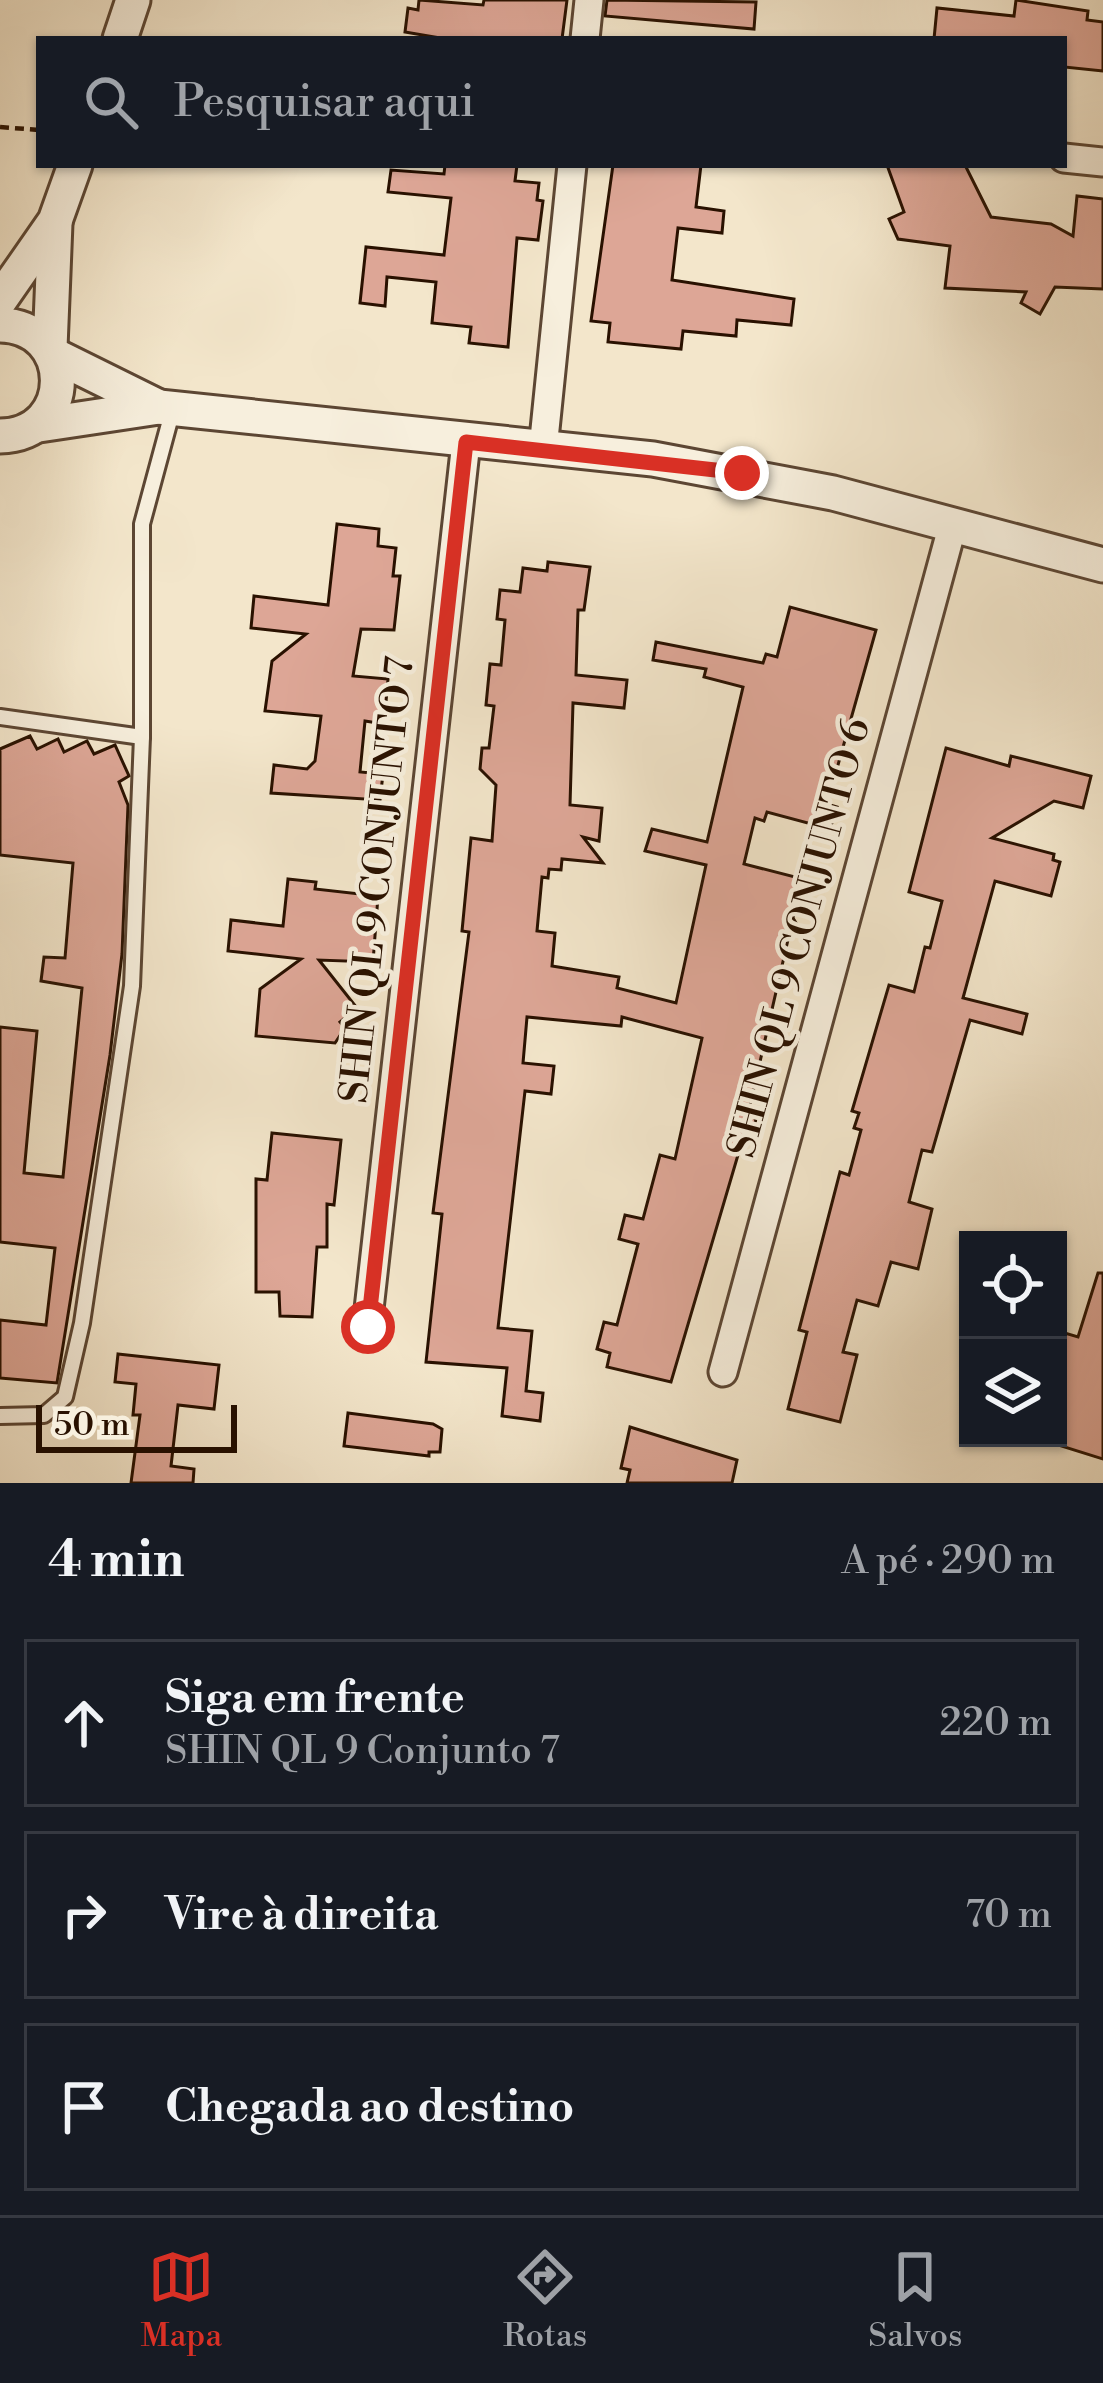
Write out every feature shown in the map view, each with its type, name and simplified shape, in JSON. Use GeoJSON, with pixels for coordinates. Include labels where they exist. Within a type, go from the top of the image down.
{"type":"FeatureCollection","features":[{"type":"Feature","properties":{"kind":"street"},"geometry":{"type":"LineString","coordinates":[[121,36],[134,0]]}},
{"type":"Feature","properties":{"kind":"street"},"geometry":{"type":"LineString","coordinates":[[585,36],[590,0]]}},
{"type":"Feature","properties":{"kind":"street"},"geometry":{"type":"LineString","coordinates":[[1067,158],[1103,162]]}},
{"type":"Feature","properties":{"kind":"street"},"geometry":{"type":"LineString","coordinates":[[39,425],[56,400],[51,352],[56,221],[74,168]]}},
{"type":"Feature","properties":{"kind":"street"},"geometry":{"type":"LineString","coordinates":[[543,449],[572,168]]}},
{"type":"Feature","properties":{"kind":"street"},"geometry":{"type":"LineString","coordinates":[[0,300],[56,221]]}},
{"type":"Feature","properties":{"kind":"street"},"geometry":{"type":"LineString","coordinates":[[0,325],[30,331],[51,352],[166,408]]}},
{"type":"Feature","properties":{"kind":"street"},"geometry":{"type":"LineString","coordinates":[[0,436],[16,436],[39,425],[166,408],[543,449],[742,473],[1103,565]]}},
{"type":"Feature","properties":{"kind":"street","name":"SHIN QL 9 CONJUNTO 7"},"geometry":{"type":"LineString","coordinates":[[368,1327],[466,442]]}},
{"type":"Feature","properties":{"kind":"street","name":"SHIN QL 9 CONJUNTO 6"},"geometry":{"type":"LineString","coordinates":[[723,1372],[953,524]]}},
{"type":"Feature","properties":{"kind":"lane"},"geometry":{"type":"LineString","coordinates":[[0,1416],[28,1418],[56,1408],[64,1396],[82,1323],[132,986],[142,737],[142,524],[166,408]]}},
{"type":"Feature","properties":{"kind":"lane"},"geometry":{"type":"LineString","coordinates":[[0,717],[142,737]]}},
{"type":"Feature","properties":{"kind":"path"},"geometry":{"type":"LineString","coordinates":[[0,127],[36,130]]}},
{"type":"Feature","properties":{"kind":"building"},"geometry":{"type":"Polygon","coordinates":[[[419,0],[483,5],[484,0],[567,0],[562,36],[405,32],[408,8],[418,10],[419,0]]]}},
{"type":"Feature","properties":{"kind":"building"},"geometry":{"type":"Polygon","coordinates":[[[607,0],[756,2],[754,29],[605,16],[607,0]]]}},
{"type":"Feature","properties":{"kind":"building"},"geometry":{"type":"Polygon","coordinates":[[[1016,0],[1088,11],[1087,20],[1103,22],[1103,71],[1067,67],[1067,36],[934,36],[937,8],[1014,16],[1016,0]]]}},
{"type":"Feature","properties":{"kind":"building"},"geometry":{"type":"Polygon","coordinates":[[[445,168],[517,168],[515,181],[539,183],[537,200],[543,201],[538,240],[517,238],[508,347],[469,343],[471,327],[432,323],[436,282],[387,277],[385,306],[360,303],[366,247],[444,255],[451,198],[388,192],[391,170],[444,174],[445,168]]]}},
{"type":"Feature","properties":{"kind":"building"},"geometry":{"type":"Polygon","coordinates":[[[613,168],[701,168],[696,207],[724,211],[722,233],[678,228],[672,280],[794,299],[791,325],[737,320],[736,336],[683,331],[681,349],[608,342],[610,323],[591,321],[613,168]]]}},
{"type":"Feature","properties":{"kind":"building"},"geometry":{"type":"Polygon","coordinates":[[[888,168],[966,168],[991,217],[1051,224],[1073,236],[1077,196],[1103,199],[1103,289],[1055,287],[1040,314],[1021,303],[1026,292],[945,288],[950,246],[898,239],[889,219],[904,212],[888,168]]]}},
{"type":"Feature","properties":{"kind":"building"},"geometry":{"type":"Polygon","coordinates":[[[337,524],[379,529],[378,546],[396,548],[393,576],[400,576],[394,630],[361,629],[353,676],[388,679],[384,724],[365,721],[360,772],[383,774],[380,800],[271,793],[274,765],[307,769],[315,761],[321,716],[265,711],[272,661],[306,634],[251,628],[254,596],[328,605],[337,524]]]}},
{"type":"Feature","properties":{"kind":"building"},"geometry":{"type":"Polygon","coordinates":[[[548,562],[590,567],[584,610],[578,610],[576,675],[627,680],[624,708],[573,703],[570,805],[602,808],[599,841],[583,837],[603,863],[562,859],[561,870],[549,869],[548,878],[542,877],[537,931],[555,933],[552,966],[619,977],[617,988],[676,1003],[706,865],[645,851],[652,829],[707,842],[743,687],[704,677],[706,669],[653,660],[656,642],[763,663],[766,654],[777,657],[790,607],[876,630],[827,804],[837,807],[830,829],[767,812],[764,821],[755,818],[744,864],[803,879],[793,918],[798,926],[790,931],[748,1114],[756,1119],[751,1139],[743,1138],[671,1382],[607,1367],[610,1353],[597,1349],[604,1322],[617,1325],[638,1244],[619,1239],[625,1215],[643,1219],[660,1155],[675,1159],[702,1038],[622,1017],[621,1026],[527,1017],[523,1063],[554,1066],[551,1094],[525,1091],[498,1328],[532,1331],[526,1391],[543,1393],[540,1421],[502,1416],[507,1368],[426,1362],[442,1214],[433,1213],[469,932],[462,931],[471,838],[492,841],[496,785],[480,769],[482,748],[489,748],[494,706],[486,705],[490,664],[501,665],[505,620],[497,619],[500,590],[520,592],[523,568],[547,571],[548,562]]]}},
{"type":"Feature","properties":{"kind":"building"},"geometry":{"type":"Polygon","coordinates":[[[30,736],[37,749],[58,739],[64,752],[87,741],[94,754],[115,745],[129,776],[119,782],[128,805],[122,954],[57,1383],[0,1378],[0,1320],[46,1325],[55,1248],[0,1242],[0,1027],[37,1031],[24,1173],[63,1177],[82,988],[41,981],[44,957],[65,958],[73,863],[0,855],[0,749],[30,736]]]}},
{"type":"Feature","properties":{"kind":"building"},"geometry":{"type":"Polygon","coordinates":[[[946,748],[1009,766],[1011,756],[1091,776],[1083,808],[1054,801],[992,838],[1054,854],[1053,860],[1060,862],[1051,896],[995,881],[963,998],[1027,1014],[1022,1034],[970,1020],[932,1152],[922,1150],[909,1202],[932,1209],[918,1269],[891,1262],[878,1306],[857,1300],[843,1352],[857,1355],[840,1422],[788,1409],[807,1332],[799,1330],[840,1172],[849,1175],[861,1130],[854,1128],[859,1113],[852,1111],[889,985],[914,992],[942,901],[909,892],[946,748]]]}},
{"type":"Feature","properties":{"kind":"building"},"geometry":{"type":"Polygon","coordinates":[[[288,879],[316,882],[315,889],[378,896],[373,962],[319,960],[357,1008],[340,1022],[345,1028],[335,1043],[256,1036],[260,989],[301,959],[228,951],[231,920],[283,926],[288,879]]]}},
{"type":"Feature","properties":{"kind":"building"},"geometry":{"type":"Polygon","coordinates":[[[272,1133],[341,1140],[334,1205],[327,1204],[327,1247],[317,1247],[312,1317],[280,1316],[279,1292],[256,1292],[256,1179],[267,1180],[272,1133]]]}},
{"type":"Feature","properties":{"kind":"building"},"geometry":{"type":"Polygon","coordinates":[[[1098,1273],[1103,1273],[1103,1459],[1064,1447],[1067,1334],[1078,1337],[1098,1273]]]}},
{"type":"Feature","properties":{"kind":"building"},"geometry":{"type":"Polygon","coordinates":[[[118,1354],[219,1365],[214,1409],[178,1405],[171,1466],[194,1469],[193,1483],[131,1483],[140,1415],[133,1415],[136,1384],[115,1382],[118,1354]]]}},
{"type":"Feature","properties":{"kind":"building"},"geometry":{"type":"Polygon","coordinates":[[[348,1413],[433,1424],[442,1429],[440,1452],[429,1452],[429,1456],[344,1446],[348,1413]]]}},
{"type":"Feature","properties":{"kind":"building"},"geometry":{"type":"Polygon","coordinates":[[[630,1427],[737,1460],[732,1483],[627,1483],[630,1470],[621,1468],[630,1427]]]}},
{"type":"Feature","properties":{"kind":"route"},"geometry":{"type":"LineString","coordinates":[[368,1327],[466,442],[653,459],[742,473]]}}]}
